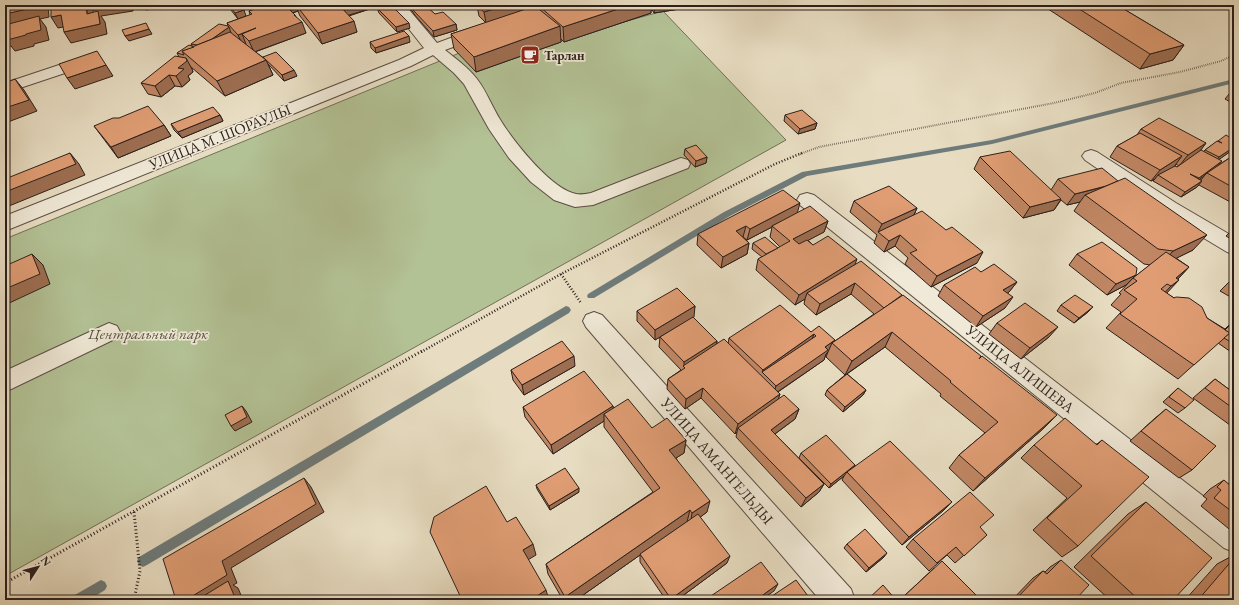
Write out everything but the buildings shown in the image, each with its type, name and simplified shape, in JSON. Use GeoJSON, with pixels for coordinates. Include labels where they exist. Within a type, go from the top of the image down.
{"type":"FeatureCollection","features":[{"type":"Feature","properties":{"kind":"street"},"geometry":{"type":"LineString","coordinates":[[397,5],[434,49],[450,60],[468,78],[492,121],[521,162],[548,187],[563,198],[573,201],[584,201],[596,198],[682,164]]}},
{"type":"Feature","properties":{"kind":"street","name":"УЛИЦА М. ШОРАУЛЫ"},"geometry":{"type":"LineString","coordinates":[[5,224],[405,63],[434,49],[490,29]]}},
{"type":"Feature","properties":{"kind":"street"},"geometry":{"type":"LineString","coordinates":[[5,88],[71,66]]}},
{"type":"Feature","properties":{"kind":"street"},"geometry":{"type":"LineString","coordinates":[[1091,156],[1169,208],[1234,247]]}},
{"type":"Feature","properties":{"kind":"street","name":"УЛИЦА АЛИШЕВА"},"geometry":{"type":"LineString","coordinates":[[806,200],[1234,538]]}},
{"type":"Feature","properties":{"kind":"street","name":"УЛИЦА АМАНГЕЛЬДЫ"},"geometry":{"type":"LineString","coordinates":[[594,321],[840,600]]}},
{"type":"Feature","properties":{"kind":"street"},"geometry":{"type":"LineString","coordinates":[[5,382],[109,332]]}},
{"type":"Feature","properties":{"kind":"path"},"geometry":{"type":"LineString","coordinates":[[5,583],[561,274],[775,164],[819,147],[1054,103],[1095,93],[1121,83],[1180,72],[1214,63],[1234,55]]}},
{"type":"Feature","properties":{"kind":"path"},"geometry":{"type":"LineString","coordinates":[[561,274],[594,321]]}},
{"type":"Feature","properties":{"kind":"path"},"geometry":{"type":"LineString","coordinates":[[134,512],[140,571],[134,600]]}},
{"type":"Feature","properties":{"kind":"green space","name":"Центральный парк"},"geometry":{"type":"Polygon","coordinates":[[[663,11],[786,140],[5,576],[5,239],[540,20],[566,38],[663,11]]]}},
{"type":"Feature","properties":{"kind":"waterway"},"geometry":{"type":"LineString","coordinates":[[591,296],[727,214],[805,174],[992,142],[1234,81]]}},
{"type":"Feature","properties":{"kind":"waterway"},"geometry":{"type":"LineString","coordinates":[[143,561],[566,310]]}},
{"type":"Feature","properties":{"kind":"waterway"},"geometry":{"type":"LineString","coordinates":[[77,600],[101,586]]}},
{"type":"Feature","properties":{"kind":"place","name":"Тарлан"},"geometry":{"type":"Point","coordinates":[530,55]}}]}
